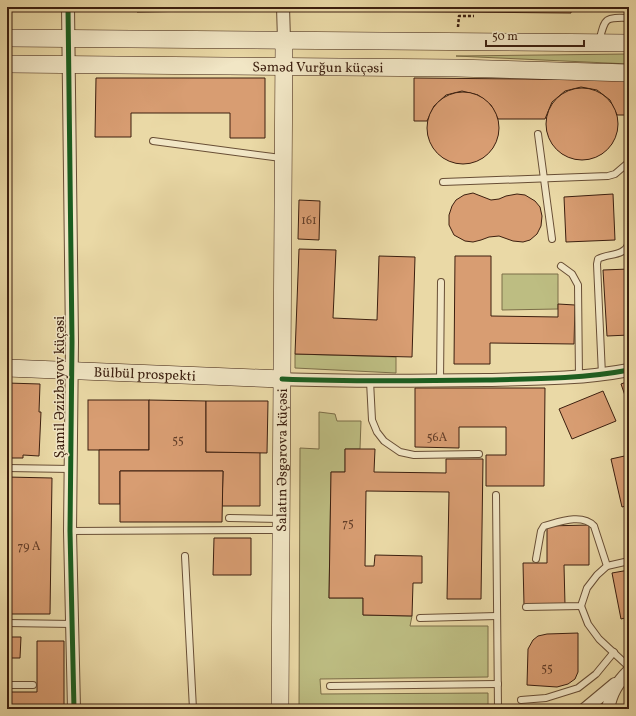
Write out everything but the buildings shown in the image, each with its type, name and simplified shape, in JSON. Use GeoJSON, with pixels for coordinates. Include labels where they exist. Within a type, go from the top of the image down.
{"type":"FeatureCollection","features":[{"type":"Feature","properties":{"kind":"main road","name":"Səməd Vurğun küçəsi"},"geometry":{"type":"LineString","coordinates":[[7,38],[629,43]]}},
{"type":"Feature","properties":{"kind":"main road","name":"Salatın Əsgərova küçəsi"},"geometry":{"type":"LineString","coordinates":[[280,709],[284,40]]}},
{"type":"Feature","properties":{"kind":"main road","name":"Səməd Vurğun küçəsi"},"geometry":{"type":"LineString","coordinates":[[7,64],[284,66],[629,73]]}},
{"type":"Feature","properties":{"kind":"main road","name":"Bülbül prospekti"},"geometry":{"type":"LineString","coordinates":[[7,368],[282,379]]}},
{"type":"Feature","properties":{"kind":"street"},"geometry":{"type":"LineString","coordinates":[[68,7],[69,38]]}},
{"type":"Feature","properties":{"kind":"street"},"geometry":{"type":"LineString","coordinates":[[283,7],[284,40]]}},
{"type":"Feature","properties":{"kind":"street","name":"Şamil Əzizbəyov küçəsi"},"geometry":{"type":"LineString","coordinates":[[69,38],[71,371],[70,531],[74,709]]}},
{"type":"Feature","properties":{"kind":"street"},"geometry":{"type":"LineString","coordinates":[[282,379],[440,381],[579,377],[602,375],[629,370]]}},
{"type":"Feature","properties":{"kind":"street"},"geometry":{"type":"LineString","coordinates":[[585,709],[619,682],[629,671]]}},
{"type":"Feature","properties":{"kind":"street"},"geometry":{"type":"LineString","coordinates":[[608,709],[610,700],[619,682]]}},
{"type":"Feature","properties":{"kind":"lane"},"geometry":{"type":"LineString","coordinates":[[599,43],[603,26],[607,20],[611,18],[629,18]]}},
{"type":"Feature","properties":{"kind":"lane"},"geometry":{"type":"LineString","coordinates":[[538,134],[552,239]]}},
{"type":"Feature","properties":{"kind":"lane"},"geometry":{"type":"LineString","coordinates":[[153,141],[283,159]]}},
{"type":"Feature","properties":{"kind":"lane"},"geometry":{"type":"LineString","coordinates":[[443,182],[608,176],[615,174],[629,162]]}},
{"type":"Feature","properties":{"kind":"lane"},"geometry":{"type":"LineString","coordinates":[[602,375],[598,259],[604,256],[616,255],[627,248],[629,243]]}},
{"type":"Feature","properties":{"kind":"lane"},"geometry":{"type":"LineString","coordinates":[[561,266],[572,274],[578,285],[579,377]]}},
{"type":"Feature","properties":{"kind":"lane"},"geometry":{"type":"LineString","coordinates":[[440,381],[441,282]]}},
{"type":"Feature","properties":{"kind":"lane"},"geometry":{"type":"LineString","coordinates":[[370,381],[372,420],[377,432],[384,441],[400,452],[414,455],[478,454]]}},
{"type":"Feature","properties":{"kind":"lane"},"geometry":{"type":"LineString","coordinates":[[7,468],[71,469]]}},
{"type":"Feature","properties":{"kind":"lane"},"geometry":{"type":"LineString","coordinates":[[496,494],[498,709]]}},
{"type":"Feature","properties":{"kind":"lane"},"geometry":{"type":"LineString","coordinates":[[229,518],[281,525]]}},
{"type":"Feature","properties":{"kind":"lane"},"geometry":{"type":"LineString","coordinates":[[536,559],[540,532],[544,526],[558,522],[581,519],[590,522],[594,526],[607,566]]}},
{"type":"Feature","properties":{"kind":"lane"},"geometry":{"type":"LineString","coordinates":[[70,531],[281,525]]}},
{"type":"Feature","properties":{"kind":"lane"},"geometry":{"type":"LineString","coordinates":[[184,556],[193,709]]}},
{"type":"Feature","properties":{"kind":"lane"},"geometry":{"type":"LineString","coordinates":[[629,561],[607,566],[597,575],[587,588],[581,606],[588,624],[599,639],[629,667]]}},
{"type":"Feature","properties":{"kind":"lane"},"geometry":{"type":"LineString","coordinates":[[526,607],[581,606]]}},
{"type":"Feature","properties":{"kind":"lane"},"geometry":{"type":"LineString","coordinates":[[420,618],[497,616]]}},
{"type":"Feature","properties":{"kind":"lane"},"geometry":{"type":"LineString","coordinates":[[7,623],[72,624]]}},
{"type":"Feature","properties":{"kind":"lane"},"geometry":{"type":"LineString","coordinates":[[522,700],[546,698],[578,688],[596,674],[614,652]]}},
{"type":"Feature","properties":{"kind":"lane"},"geometry":{"type":"LineString","coordinates":[[330,686],[498,684]]}},
{"type":"Feature","properties":{"kind":"lane"},"geometry":{"type":"LineString","coordinates":[[7,685],[33,685]]}},
{"type":"Feature","properties":{"kind":"path"},"geometry":{"type":"LineString","coordinates":[[458,16],[474,16]]}},
{"type":"Feature","properties":{"kind":"green space"},"geometry":{"type":"Polygon","coordinates":[[[629,54],[629,64],[456,56],[629,54]]]}},
{"type":"Feature","properties":{"kind":"green space"},"geometry":{"type":"Polygon","coordinates":[[[502,274],[558,274],[558,309],[502,310],[502,274]]]}},
{"type":"Feature","properties":{"kind":"green space"},"geometry":{"type":"Polygon","coordinates":[[[295,354],[396,357],[396,373],[295,368],[295,354]]]}},
{"type":"Feature","properties":{"kind":"green space"},"geometry":{"type":"Polygon","coordinates":[[[319,412],[335,414],[337,421],[361,421],[360,449],[345,449],[345,472],[331,472],[329,598],[363,598],[363,615],[412,616],[410,626],[488,626],[488,677],[320,679],[321,694],[488,693],[488,709],[299,709],[300,448],[319,449],[319,412]]]}},
{"type":"Feature","properties":{"kind":"cycle path"},"geometry":{"type":"LineString","coordinates":[[68,7],[72,342],[70,531],[74,709]]}},
{"type":"Feature","properties":{"kind":"cycle path"},"geometry":{"type":"LineString","coordinates":[[282,379],[333,381],[522,379],[576,377],[629,370]]}}]}
